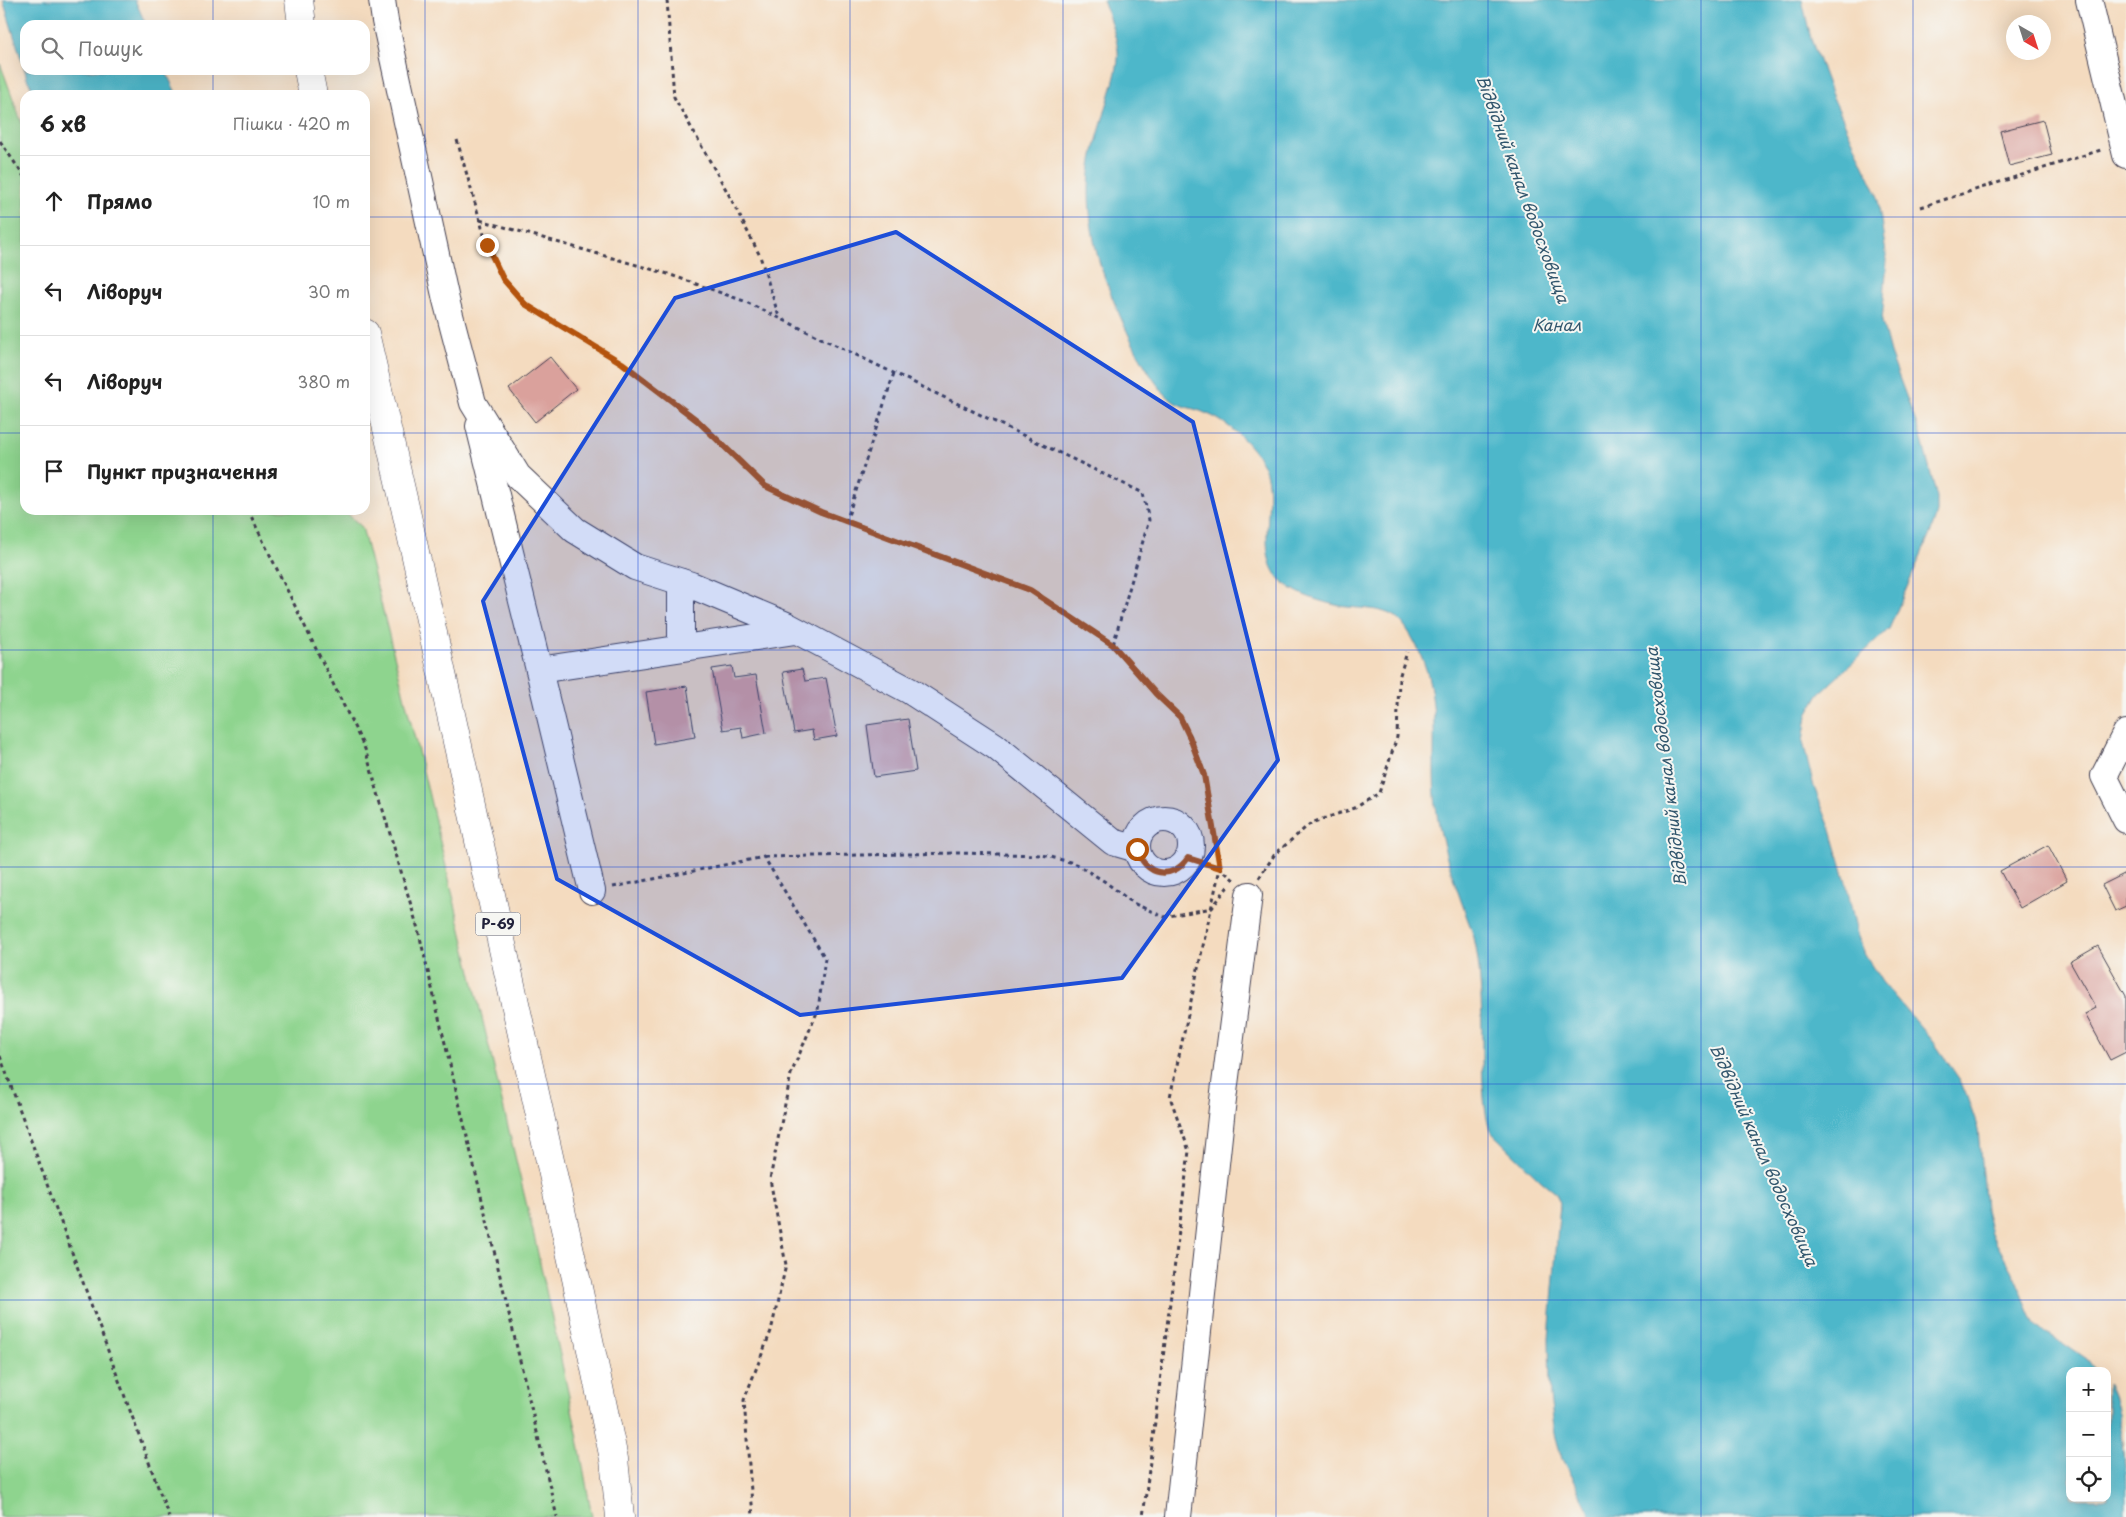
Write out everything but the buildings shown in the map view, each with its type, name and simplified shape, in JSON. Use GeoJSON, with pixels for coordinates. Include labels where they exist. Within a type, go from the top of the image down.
{"type":"FeatureCollection","features":[{"type":"Feature","properties":{"kind":"main road"},"geometry":{"type":"LineString","coordinates":[[299,0],[301,20]]}},
{"type":"Feature","properties":{"kind":"main road"},"geometry":{"type":"LineString","coordinates":[[309,75],[311,90]]}},
{"type":"Feature","properties":{"kind":"main road","name":"Р-69"},"geometry":{"type":"LineString","coordinates":[[370,354],[408,516],[576,1278],[614,1459],[620,1517]]}},
{"type":"Feature","properties":{"kind":"street"},"geometry":{"type":"LineString","coordinates":[[382,0],[385,22],[446,300],[592,891]]}},
{"type":"Feature","properties":{"kind":"street"},"geometry":{"type":"LineString","coordinates":[[2089,0],[2125,149]]}},
{"type":"Feature","properties":{"kind":"street"},"geometry":{"type":"LineString","coordinates":[[473,404],[518,476],[575,530],[635,567],[681,582],[795,630],[918,696],[995,746],[1113,842],[1137,849]]}},
{"type":"Feature","properties":{"kind":"street"},"geometry":{"type":"LineString","coordinates":[[681,582],[681,648]]}},
{"type":"Feature","properties":{"kind":"street"},"geometry":{"type":"LineString","coordinates":[[538,670],[795,630]]}},
{"type":"Feature","properties":{"kind":"street"},"geometry":{"type":"LineString","coordinates":[[2126,733],[2115,771],[2126,820]]}},
{"type":"Feature","properties":{"kind":"street"},"geometry":{"type":"LineString","coordinates":[[1165,819],[1174,820],[1187,832],[1191,840],[1188,858],[1176,870],[1159,872],[1144,864],[1137,849],[1142,831],[1148,825],[1165,819]]}},
{"type":"Feature","properties":{"kind":"street"},"geometry":{"type":"LineString","coordinates":[[1178,1517],[1221,1117],[1241,887]]}},
{"type":"Feature","properties":{"kind":"path"},"geometry":{"type":"LineString","coordinates":[[667,0],[674,97],[729,195],[760,256],[780,317]]}},
{"type":"Feature","properties":{"kind":"path"},"geometry":{"type":"LineString","coordinates":[[456,140],[487,245],[503,279],[525,304],[622,363],[698,421],[765,486],[846,522],[1030,590],[1113,645],[1156,694],[1180,717],[1204,775],[1220,868],[1170,1097],[1189,1151],[1143,1517]]}},
{"type":"Feature","properties":{"kind":"path"},"geometry":{"type":"LineString","coordinates":[[0,141],[20,171]]}},
{"type":"Feature","properties":{"kind":"path"},"geometry":{"type":"LineString","coordinates":[[1921,207],[2125,149]]}},
{"type":"Feature","properties":{"kind":"path"},"geometry":{"type":"LineString","coordinates":[[480,219],[668,274],[744,301],[1143,493],[1149,520],[1113,645]]}},
{"type":"Feature","properties":{"kind":"path"},"geometry":{"type":"LineString","coordinates":[[846,522],[894,373]]}},
{"type":"Feature","properties":{"kind":"path"},"geometry":{"type":"LineString","coordinates":[[250,515],[365,749],[418,929],[557,1517]]}},
{"type":"Feature","properties":{"kind":"path"},"geometry":{"type":"LineString","coordinates":[[592,891],[764,857],[958,854],[1043,855],[1074,863],[1104,881],[1133,903],[1164,917],[1212,908],[1241,887],[1311,823],[1355,808],[1379,793],[1397,737],[1399,678],[1407,652]]}},
{"type":"Feature","properties":{"kind":"path"},"geometry":{"type":"LineString","coordinates":[[753,1517],[744,1400],[771,1331],[786,1265],[770,1179],[791,1074],[818,1010],[825,958],[764,857]]}},
{"type":"Feature","properties":{"kind":"path"},"geometry":{"type":"LineString","coordinates":[[1188,858],[1220,868],[1241,887]]}},
{"type":"Feature","properties":{"kind":"path"},"geometry":{"type":"LineString","coordinates":[[0,1056],[170,1517]]}},
{"type":"Feature","properties":{"kind":"highlighted area"},"geometry":{"type":"Polygon","coordinates":[[[896,232],[1193,422],[1278,760],[1122,978],[800,1015],[557,879],[483,601],[675,298],[896,232]]]}},
{"type":"Feature","properties":{"kind":"green space"},"geometry":{"type":"Polygon","coordinates":[[[0,63],[20,118],[20,515],[349,515],[362,527],[428,791],[535,1240],[577,1433],[592,1517],[0,1517],[0,63]]]}},
{"type":"Feature","properties":{"kind":"water"},"geometry":{"type":"Polygon","coordinates":[[[3,0],[135,0],[144,20],[20,20],[20,55],[3,0]]]}},
{"type":"Feature","properties":{"kind":"water","name":"Канал"},"geometry":{"type":"Polygon","coordinates":[[[1103,0],[1802,0],[1811,39],[1831,93],[1877,194],[1887,260],[1882,322],[1890,353],[1921,436],[1937,498],[1937,513],[1930,534],[1889,629],[1819,694],[1807,715],[1803,742],[1814,787],[1831,830],[1846,882],[1857,934],[1865,955],[1882,982],[1933,1041],[1960,1080],[1967,1097],[1978,1129],[1985,1209],[1991,1234],[2012,1270],[2035,1325],[2045,1334],[2064,1343],[2087,1359],[2093,1367],[2066,1367],[2066,1502],[2111,1502],[2111,1393],[2118,1414],[2124,1448],[2126,1517],[1592,1517],[1562,1459],[1555,1434],[1550,1396],[1549,1338],[1560,1203],[1556,1193],[1490,1131],[1483,1086],[1478,961],[1474,937],[1448,862],[1437,814],[1434,719],[1428,674],[1406,628],[1393,615],[1376,610],[1340,606],[1311,598],[1285,584],[1275,573],[1269,560],[1267,544],[1269,494],[1263,465],[1246,441],[1230,427],[1201,411],[1174,402],[1163,392],[1141,359],[1130,338],[1100,264],[1090,215],[1089,189],[1091,166],[1118,64],[1116,38],[1103,0]]]}},
{"type":"Feature","properties":{"kind":"water"},"geometry":{"type":"Polygon","coordinates":[[[26,75],[167,75],[175,90],[34,90],[26,75]]]}},
{"type":"Feature","properties":{"kind":"route"},"geometry":{"type":"LineString","coordinates":[[487,245],[503,279],[525,304],[622,363],[698,421],[765,486],[821,512],[1030,590],[1113,645],[1156,694],[1180,717],[1204,775],[1220,868],[1188,858],[1176,870],[1159,872],[1151,870],[1144,864],[1137,849]]}},
{"type":"Feature","properties":{"kind":"water label","name":"Відвідний канал водосховища"},"geometry":{"type":"Point","coordinates":[1523,189]}},
{"type":"Feature","properties":{"kind":"water label","name":"Відвідний канал водосховища"},"geometry":{"type":"Point","coordinates":[1666,767]}},
{"type":"Feature","properties":{"kind":"water label","name":"Відвідний канал водосховища"},"geometry":{"type":"Point","coordinates":[1764,1155]}}]}
